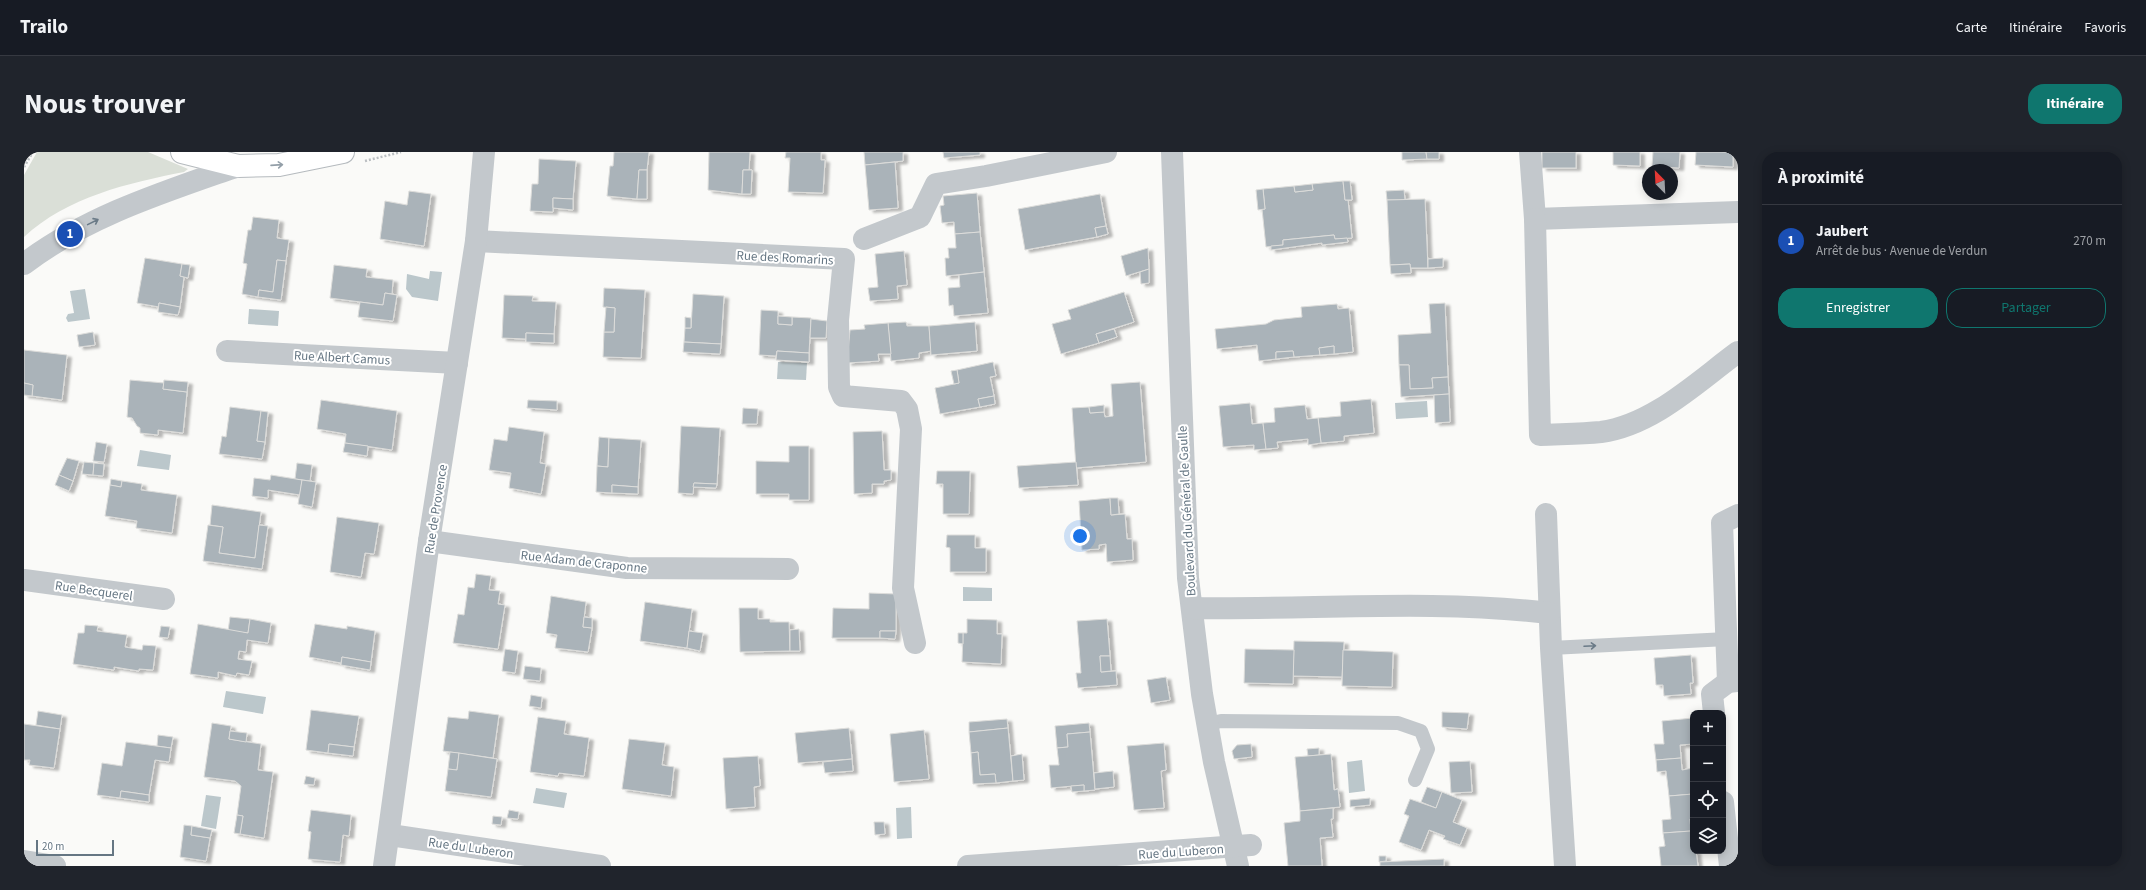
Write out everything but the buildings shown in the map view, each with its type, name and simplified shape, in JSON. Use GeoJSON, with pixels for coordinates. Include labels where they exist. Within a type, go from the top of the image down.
{"type":"FeatureCollection","features":[{"type":"Feature","properties":{"kind":"main road"},"geometry":{"type":"LineString","coordinates":[[182,152],[238,166],[279,165],[343,152]]}},
{"type":"Feature","properties":{"kind":"street","name":"Rue de Provence"},"geometry":{"type":"LineString","coordinates":[[384,866],[390,835],[429,541],[476,241],[484,152]]}},
{"type":"Feature","properties":{"kind":"street"},"geometry":{"type":"LineString","coordinates":[[864,239],[920,217],[936,184],[986,176],[1106,152]]}},
{"type":"Feature","properties":{"kind":"street","name":"Boulevard du Général de Gaulle"},"geometry":{"type":"LineString","coordinates":[[1172,152],[1184,512],[1188,578],[1214,762],[1241,853]]}},
{"type":"Feature","properties":{"kind":"street"},"geometry":{"type":"LineString","coordinates":[[1530,152],[1535,219],[1540,435],[1602,432],[1638,422],[1675,399],[1738,352]]}},
{"type":"Feature","properties":{"kind":"street"},"geometry":{"type":"LineString","coordinates":[[24,264],[70,234],[116,211],[238,166]]}},
{"type":"Feature","properties":{"kind":"street"},"geometry":{"type":"LineString","coordinates":[[1535,219],[1738,212]]}},
{"type":"Feature","properties":{"kind":"street","name":"Rue des Romarins"},"geometry":{"type":"LineString","coordinates":[[476,241],[844,259],[838,320],[839,387],[843,396],[901,401],[908,409],[911,429],[904,588],[915,643]]}},
{"type":"Feature","properties":{"kind":"street","name":"Rue Albert Camus"},"geometry":{"type":"LineString","coordinates":[[227,351],[457,363]]}},
{"type":"Feature","properties":{"kind":"street"},"geometry":{"type":"LineString","coordinates":[[1546,514],[1549,613],[1565,866]]}},
{"type":"Feature","properties":{"kind":"street"},"geometry":{"type":"LineString","coordinates":[[1714,710],[1712,694],[1733,681],[1727,639],[1722,523],[1738,515]]}},
{"type":"Feature","properties":{"kind":"street","name":"Rue Adam de Craponne"},"geometry":{"type":"LineString","coordinates":[[429,541],[627,568],[788,569]]}},
{"type":"Feature","properties":{"kind":"street","name":"Rue Becquerel"},"geometry":{"type":"LineString","coordinates":[[26,572],[164,599]]}},
{"type":"Feature","properties":{"kind":"street"},"geometry":{"type":"LineString","coordinates":[[1192,608],[1332,606],[1499,607],[1549,613]]}},
{"type":"Feature","properties":{"kind":"street"},"geometry":{"type":"LineString","coordinates":[[1725,818],[1730,866]]}},
{"type":"Feature","properties":{"kind":"street","name":"Rue du Luberon"},"geometry":{"type":"LineString","coordinates":[[390,835],[600,866]]}},
{"type":"Feature","properties":{"kind":"street","name":"Rue du Luberon"},"geometry":{"type":"LineString","coordinates":[[968,866],[1241,853]]}},
{"type":"Feature","properties":{"kind":"street"},"geometry":{"type":"LineString","coordinates":[[24,861],[55,866]]}},
{"type":"Feature","properties":{"kind":"lane"},"geometry":{"type":"LineString","coordinates":[[1551,648],[1727,639]]}},
{"type":"Feature","properties":{"kind":"lane"},"geometry":{"type":"LineString","coordinates":[[1208,724],[1221,721],[1398,722],[1421,731],[1428,749],[1415,780]]}},
{"type":"Feature","properties":{"kind":"path"},"geometry":{"type":"LineString","coordinates":[[24,167],[33,152]]}},
{"type":"Feature","properties":{"kind":"shaded area"},"geometry":{"type":"Polygon","coordinates":[[[37,152],[148,152],[188,169],[184,172],[120,187],[79,202],[41,223],[24,237],[24,175],[37,152]]]}},
{"type":"Feature","properties":{"kind":"shaded area"},"geometry":{"type":"Polygon","coordinates":[[[430,271],[442,272],[438,301],[412,297],[406,289],[407,274],[429,279],[430,271]]]}},
{"type":"Feature","properties":{"kind":"shaded area"},"geometry":{"type":"Polygon","coordinates":[[[85,289],[90,319],[68,322],[66,318],[68,314],[74,313],[70,291],[85,289]]]}},
{"type":"Feature","properties":{"kind":"shaded area"},"geometry":{"type":"Polygon","coordinates":[[[249,309],[279,311],[278,326],[248,324],[249,309]]]}},
{"type":"Feature","properties":{"kind":"shaded area"},"geometry":{"type":"Polygon","coordinates":[[[778,362],[807,363],[806,380],[777,379],[778,362]]]}},
{"type":"Feature","properties":{"kind":"shaded area"},"geometry":{"type":"Polygon","coordinates":[[[1427,401],[1428,417],[1396,419],[1395,403],[1427,401]]]}},
{"type":"Feature","properties":{"kind":"shaded area"},"geometry":{"type":"Polygon","coordinates":[[[140,450],[171,455],[169,470],[137,466],[140,450]]]}},
{"type":"Feature","properties":{"kind":"shaded area"},"geometry":{"type":"Polygon","coordinates":[[[963,587],[992,588],[992,601],[963,601],[963,587]]]}},
{"type":"Feature","properties":{"kind":"shaded area"},"geometry":{"type":"Polygon","coordinates":[[[226,691],[266,697],[263,714],[223,707],[226,691]]]}},
{"type":"Feature","properties":{"kind":"shaded area"},"geometry":{"type":"Polygon","coordinates":[[[1362,760],[1365,791],[1349,793],[1347,762],[1362,760]]]}},
{"type":"Feature","properties":{"kind":"shaded area"},"geometry":{"type":"Polygon","coordinates":[[[536,788],[567,793],[564,808],[533,803],[536,788]]]}},
{"type":"Feature","properties":{"kind":"shaded area"},"geometry":{"type":"Polygon","coordinates":[[[206,795],[221,797],[216,829],[201,826],[206,795]]]}},
{"type":"Feature","properties":{"kind":"shaded area"},"geometry":{"type":"Polygon","coordinates":[[[911,807],[912,838],[897,839],[896,808],[911,807]]]}},
{"type":"Feature","properties":{"kind":"place","name":"Jaubert"},"geometry":{"type":"Point","coordinates":[70,234]}}]}
